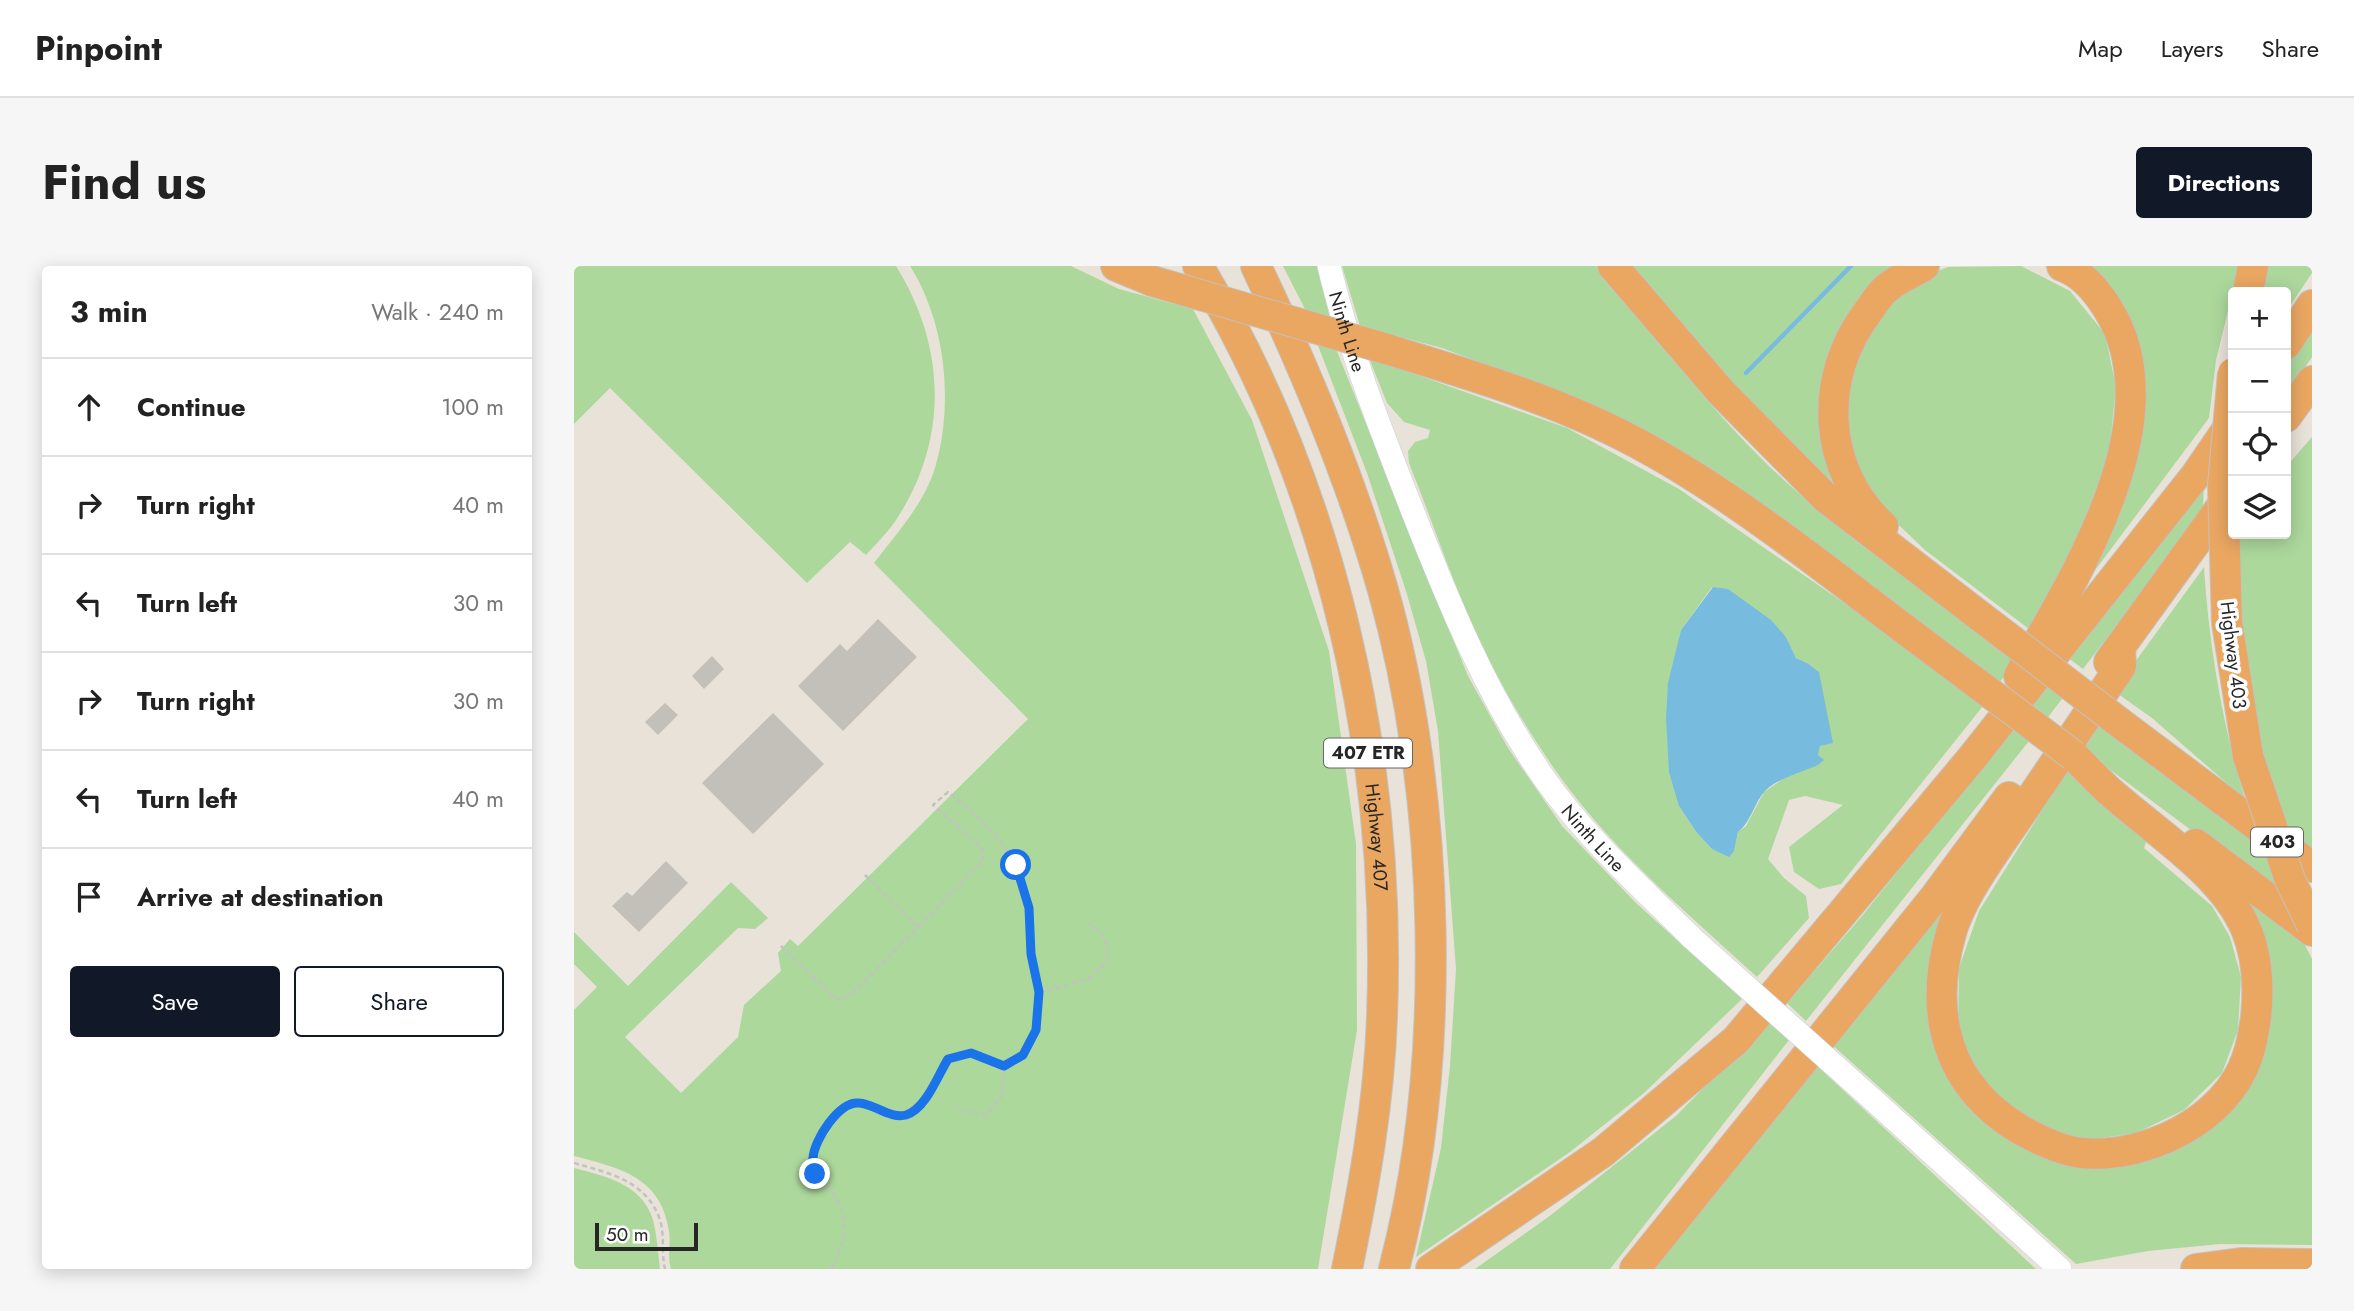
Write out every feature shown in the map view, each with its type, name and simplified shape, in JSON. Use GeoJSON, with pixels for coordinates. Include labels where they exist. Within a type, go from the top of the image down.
{"type":"FeatureCollection","features":[{"type":"Feature","properties":{"kind":"highway"},"geometry":{"type":"LineString","coordinates":[[1116,266],[1152,281],[1390,350],[1536,396],[1636,442],[1752,516],[2117,790],[2312,931]]}},
{"type":"Feature","properties":{"kind":"highway","name":"Highway 407"},"geometry":{"type":"LineString","coordinates":[[1198,266],[1260,383],[1293,463],[1325,555],[1362,708],[1377,815],[1384,916],[1382,1019],[1376,1101],[1365,1182],[1347,1269]]}},
{"type":"Feature","properties":{"kind":"highway","name":"407 ETR"},"geometry":{"type":"LineString","coordinates":[[1256,266],[1298,353],[1354,495],[1387,605],[1405,684],[1420,784],[1429,877],[1430,993],[1424,1092],[1411,1195],[1395,1266]]}},
{"type":"Feature","properties":{"kind":"highway"},"geometry":{"type":"LineString","coordinates":[[1613,266],[1721,392],[1825,496],[2312,867]]}},
{"type":"Feature","properties":{"kind":"highway"},"geometry":{"type":"LineString","coordinates":[[1924,266],[1886,288],[1852,333],[1835,384],[1832,418],[1837,445],[1850,485],[1874,518],[1981,617]]}},
{"type":"Feature","properties":{"kind":"highway"},"geometry":{"type":"LineString","coordinates":[[1972,758],[2098,530],[2128,431],[2131,393],[2118,323],[2098,292],[2071,269],[2062,266]]}},
{"type":"Feature","properties":{"kind":"highway"},"geometry":{"type":"LineString","coordinates":[[2249,287],[2253,266]]}},
{"type":"Feature","properties":{"kind":"highway"},"geometry":{"type":"LineString","coordinates":[[2291,336],[2312,305]]}},
{"type":"Feature","properties":{"kind":"highway"},"geometry":{"type":"LineString","coordinates":[[2290,413],[2312,381]]}},
{"type":"Feature","properties":{"kind":"highway","name":"Highway 403"},"geometry":{"type":"LineString","coordinates":[[2229,413],[2223,485],[2227,624],[2248,756],[2290,880],[2312,925]]}},
{"type":"Feature","properties":{"kind":"highway"},"geometry":{"type":"LineString","coordinates":[[1431,1269],[1603,1152],[1736,1040],[1972,758],[2196,475],[2228,428]]}},
{"type":"Feature","properties":{"kind":"highway"},"geometry":{"type":"LineString","coordinates":[[1635,1269],[1935,897],[2228,497]]}},
{"type":"Feature","properties":{"kind":"highway"},"geometry":{"type":"LineString","coordinates":[[2117,790],[2187,856],[2233,906],[2250,940],[2258,982],[2254,1033],[2247,1061],[2234,1082],[2214,1107],[2182,1132],[2142,1148],[2109,1154],[2078,1153],[2038,1139],[2006,1121],[1974,1091],[1954,1062],[1945,1032],[1941,1000],[1943,967],[1952,929],[1980,873],[2121,666],[2120,647]]}},
{"type":"Feature","properties":{"kind":"highway"},"geometry":{"type":"LineString","coordinates":[[2196,1269],[2241,1264],[2312,1264]]}},
{"type":"Feature","properties":{"kind":"main road","name":"Ninth Line"},"geometry":{"type":"LineString","coordinates":[[1329,266],[1363,386],[1433,563],[1471,652],[1512,728],[1545,780],[1596,843],[1692,938],[2060,1269]]}},
{"type":"Feature","properties":{"kind":"path"},"geometry":{"type":"LineString","coordinates":[[781,946],[836,999],[850,996],[983,861],[983,849],[933,806],[948,792],[992,830],[1016,865],[1029,908],[1031,954],[1039,992],[1036,1030],[1023,1055],[1004,1066]]}},
{"type":"Feature","properties":{"kind":"path"},"geometry":{"type":"LineString","coordinates":[[865,875],[918,927]]}},
{"type":"Feature","properties":{"kind":"path"},"geometry":{"type":"LineString","coordinates":[[1039,992],[1087,980],[1107,962],[1108,944],[1101,930],[1088,924]]}},
{"type":"Feature","properties":{"kind":"path"},"geometry":{"type":"LineString","coordinates":[[831,1269],[839,1254],[845,1222],[839,1201],[815,1174],[813,1158],[821,1135],[841,1108],[854,1102],[869,1104],[893,1115],[907,1115],[922,1103],[948,1059],[971,1053],[1004,1066]]}},
{"type":"Feature","properties":{"kind":"path"},"geometry":{"type":"LineString","coordinates":[[953,1108],[987,1115],[1002,1095],[1004,1066]]}},
{"type":"Feature","properties":{"kind":"path"},"geometry":{"type":"LineString","coordinates":[[574,1163],[613,1174],[636,1185],[651,1201],[660,1222],[665,1269]]}},
{"type":"Feature","properties":{"kind":"green space"},"geometry":{"type":"Polygon","coordinates":[[[574,266],[896,266],[913,297],[925,329],[935,395],[932,428],[925,460],[912,492],[894,523],[866,555],[850,542],[807,583],[610,388],[574,424],[574,266]]]}},
{"type":"Feature","properties":{"kind":"green space"},"geometry":{"type":"Polygon","coordinates":[[[910,266],[1071,266],[1119,289],[1193,309],[1252,420],[1329,651],[1356,844],[1357,1030],[1318,1269],[671,1269],[665,1213],[648,1187],[622,1171],[574,1156],[574,1010],[597,987],[574,964],[574,932],[628,986],[731,882],[768,918],[755,929],[738,928],[625,1037],[681,1093],[738,1037],[744,1005],[781,971],[778,953],[790,939],[798,946],[1028,719],[874,563],[924,494],[935,468],[941,443],[945,391],[939,338],[922,288],[910,266]]]}},
{"type":"Feature","properties":{"kind":"green space"},"geometry":{"type":"Polygon","coordinates":[[[1283,266],[1317,266],[1330,318],[1306,311],[1283,266]]]}},
{"type":"Feature","properties":{"kind":"green space"},"geometry":{"type":"Polygon","coordinates":[[[1342,266],[1596,266],[1687,377],[1785,481],[1868,550],[2016,658],[1998,685],[1536,383],[1442,348],[1360,326],[1342,266]]]}},
{"type":"Feature","properties":{"kind":"green space"},"geometry":{"type":"Polygon","coordinates":[[[1628,266],[1902,266],[1845,323],[1834,483],[1758,416],[1628,266]]]}},
{"type":"Feature","properties":{"kind":"green space"},"geometry":{"type":"Polygon","coordinates":[[[2021,266],[2070,291],[2105,334],[2116,387],[2107,473],[2072,558],[2033,632],[1925,550],[1881,508],[1855,472],[1843,403],[1862,332],[1912,281],[1948,267],[2021,266]]]}},
{"type":"Feature","properties":{"kind":"green space"},"geometry":{"type":"Polygon","coordinates":[[[2075,266],[2239,266],[2234,287],[2228,287],[2228,311],[2216,360],[2209,418],[2087,581],[2138,413],[2075,266]]]}},
{"type":"Feature","properties":{"kind":"green space"},"geometry":{"type":"Polygon","coordinates":[[[2266,266],[2312,266],[2312,273],[2291,304],[2291,287],[2260,287],[2266,266]]]}},
{"type":"Feature","properties":{"kind":"green space"},"geometry":{"type":"Polygon","coordinates":[[[2312,324],[2312,357],[2291,388],[2291,353],[2312,324]]]}},
{"type":"Feature","properties":{"kind":"green space"},"geometry":{"type":"Polygon","coordinates":[[[1317,343],[1336,349],[1468,676],[1508,748],[1562,826],[1636,903],[1742,999],[1644,1093],[1570,1152],[1416,1257],[1441,1148],[1450,1066],[1456,969],[1438,731],[1426,661],[1406,591],[1367,473],[1317,343]]]}},
{"type":"Feature","properties":{"kind":"green space"},"geometry":{"type":"Polygon","coordinates":[[[1369,358],[1567,428],[1679,489],[1918,654],[1983,706],[1841,884],[1819,889],[1794,872],[1789,847],[1843,805],[1805,796],[1789,800],[1768,859],[1784,878],[1806,896],[1809,918],[1757,977],[1617,845],[1567,786],[1535,739],[1496,673],[1470,621],[1409,463],[1408,451],[1415,442],[1428,438],[1430,430],[1404,422],[1387,403],[1369,358]],[[1712,587],[1681,630],[1677,649],[1679,806],[1697,833],[1712,849],[1734,851],[1738,832],[1746,826],[1764,792],[1818,755],[1820,746],[1807,663],[1796,658],[1786,637],[1712,587]]]}},
{"type":"Feature","properties":{"kind":"green space"},"geometry":{"type":"Polygon","coordinates":[[[2312,437],[2312,850],[2281,828],[2247,703],[2233,539],[2291,539],[2291,461],[2312,437]]]}},
{"type":"Feature","properties":{"kind":"green space"},"geometry":{"type":"Polygon","coordinates":[[[2204,475],[2203,512],[2083,669],[2067,657],[2204,475]]]}},
{"type":"Feature","properties":{"kind":"green space"},"geometry":{"type":"Polygon","coordinates":[[[2204,567],[2218,684],[2245,799],[2152,718],[2114,691],[2204,567]]]}},
{"type":"Feature","properties":{"kind":"green space"},"geometry":{"type":"Polygon","coordinates":[[[2048,682],[2065,695],[2045,721],[2029,708],[2048,682]]]}},
{"type":"Feature","properties":{"kind":"green space"},"geometry":{"type":"Polygon","coordinates":[[[2096,719],[2260,843],[2282,898],[2077,745],[2096,719]]]}},
{"type":"Feature","properties":{"kind":"green space"},"geometry":{"type":"Polygon","coordinates":[[[2013,728],[2029,741],[1806,1021],[1787,1003],[1862,916],[2013,728]]]}},
{"type":"Feature","properties":{"kind":"green space"},"geometry":{"type":"Polygon","coordinates":[[[2063,767],[2148,836],[2144,848],[2212,906],[2230,937],[2241,977],[2238,1030],[2222,1073],[2184,1110],[2136,1133],[2080,1141],[2027,1121],[1980,1079],[1958,1032],[1959,968],[1979,911],[2056,788],[2063,767]]]}},
{"type":"Feature","properties":{"kind":"green space"},"geometry":{"type":"Polygon","coordinates":[[[2002,820],[1932,965],[1969,1104],[2135,1162],[2258,1061],[2240,894],[2305,945],[2312,959],[2312,1245],[2220,1244],[2148,1251],[2076,1264],[1829,1042],[2002,820]]]}},
{"type":"Feature","properties":{"kind":"green space"},"geometry":{"type":"Polygon","coordinates":[[[1768,1022],[1789,1040],[1610,1269],[1475,1269],[1551,1215],[1676,1116],[1768,1022]]]}},
{"type":"Feature","properties":{"kind":"green space"},"geometry":{"type":"Polygon","coordinates":[[[1815,1064],[2036,1269],[1652,1269],[1815,1064]]]}},
{"type":"Feature","properties":{"kind":"green space"},"geometry":{"type":"Polygon","coordinates":[[[574,1168],[610,1178],[640,1198],[653,1220],[660,1269],[574,1269],[574,1168]]]}},
{"type":"Feature","properties":{"kind":"water"},"geometry":{"type":"Polygon","coordinates":[[[1713,587],[1728,589],[1771,620],[1786,637],[1796,658],[1819,672],[1833,743],[1820,746],[1818,755],[1824,760],[1818,765],[1784,779],[1766,790],[1738,832],[1734,851],[1729,857],[1712,849],[1697,833],[1679,806],[1669,772],[1666,718],[1668,683],[1681,630],[1713,587]]]}},
{"type":"Feature","properties":{"kind":"building"},"geometry":{"type":"Polygon","coordinates":[[[878,619],[917,657],[843,731],[798,686],[840,644],[847,651],[878,619]]]}},
{"type":"Feature","properties":{"kind":"building"},"geometry":{"type":"Polygon","coordinates":[[[712,656],[724,669],[704,689],[692,676],[712,656]]]}},
{"type":"Feature","properties":{"kind":"building"},"geometry":{"type":"Polygon","coordinates":[[[665,703],[678,715],[658,735],[645,722],[665,703]]]}},
{"type":"Feature","properties":{"kind":"building"},"geometry":{"type":"Polygon","coordinates":[[[773,713],[824,764],[753,834],[702,783],[773,713]]]}},
{"type":"Feature","properties":{"kind":"building"},"geometry":{"type":"Polygon","coordinates":[[[666,861],[688,883],[639,932],[612,906],[627,892],[632,896],[666,861]]]}},
{"type":"Feature","properties":{"kind":"waterway"},"geometry":{"type":"LineString","coordinates":[[1746,373],[1851,266]]}},
{"type":"Feature","properties":{"kind":"route"},"geometry":{"type":"LineString","coordinates":[[815,1174],[813,1158],[821,1135],[841,1108],[854,1102],[869,1104],[893,1115],[907,1115],[922,1103],[948,1059],[971,1053],[1004,1066],[1023,1055],[1036,1030],[1039,992],[1031,954],[1029,908],[1016,865]]}}]}
